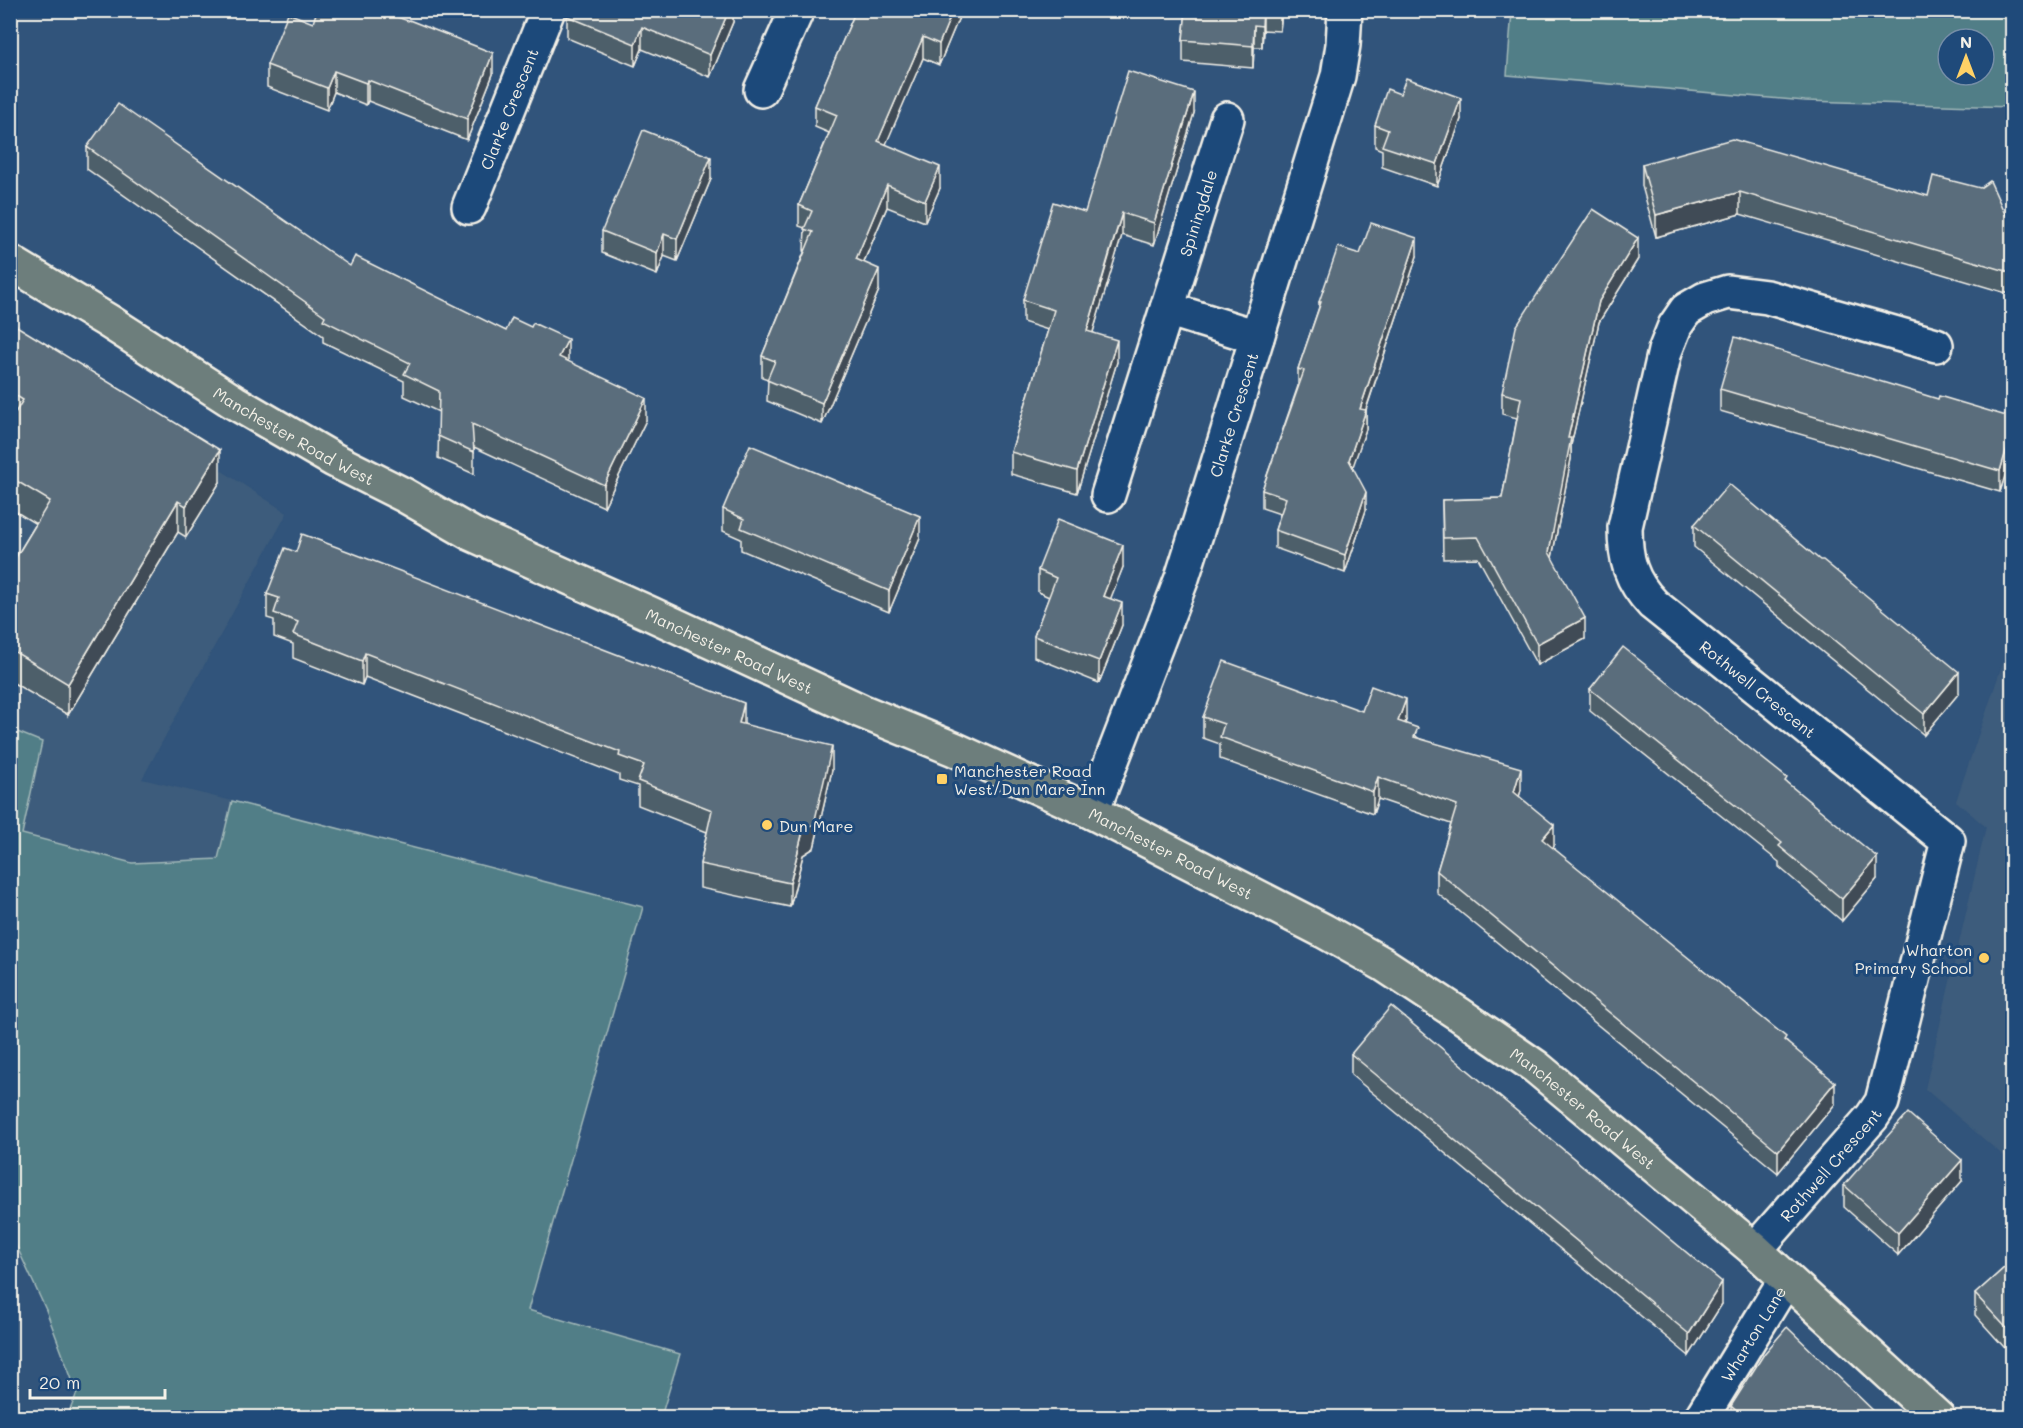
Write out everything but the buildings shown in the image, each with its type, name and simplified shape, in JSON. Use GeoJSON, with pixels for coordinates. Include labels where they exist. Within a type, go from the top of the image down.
{"type":"FeatureCollection","features":[{"type":"Feature","properties":{"kind":"main road","name":"Manchester Road West"},"geometry":{"type":"LineString","coordinates":[[20,268],[234,402],[334,460],[404,495],[472,534],[861,711],[954,749],[1092,812],[1324,930],[1383,964],[1536,1067],[1755,1250],[1938,1418]]}},
{"type":"Feature","properties":{"kind":"street","name":"Clarke Crescent"},"geometry":{"type":"LineString","coordinates":[[469,207],[548,10]]}},
{"type":"Feature","properties":{"kind":"street"},"geometry":{"type":"LineString","coordinates":[[760,90],[797,10]]}},
{"type":"Feature","properties":{"kind":"street","name":"Clarke Crescent"},"geometry":{"type":"LineString","coordinates":[[1092,812],[1182,578],[1338,76],[1345,10]]}},
{"type":"Feature","properties":{"kind":"street","name":"Spiningdale"},"geometry":{"type":"LineString","coordinates":[[1108,495],[1227,119]]}},
{"type":"Feature","properties":{"kind":"street","name":"Rothwell Crescent"},"geometry":{"type":"LineString","coordinates":[[1755,1250],[1872,1117],[1882,1102],[1948,841],[1653,604],[1639,590],[1630,570],[1625,548],[1625,527],[1665,351],[1675,326],[1686,310],[1705,299],[1728,292],[1767,297],[1936,345]]}},
{"type":"Feature","properties":{"kind":"street"},"geometry":{"type":"LineString","coordinates":[[1167,309],[1257,337]]}},
{"type":"Feature","properties":{"kind":"street","name":"Wharton Lane"},"geometry":{"type":"LineString","coordinates":[[1701,1418],[1786,1279]]}},
{"type":"Feature","properties":{"kind":"shaded area"},"geometry":{"type":"Polygon","coordinates":[[[10,333],[287,513],[142,779],[232,801],[218,858],[132,863],[22,834],[42,742],[11,729],[10,333]]]}},
{"type":"Feature","properties":{"kind":"shaded area","name":"Wharton Primary School"},"geometry":{"type":"Polygon","coordinates":[[[2012,636],[2012,1163],[1925,1089],[1986,827],[1956,801],[2012,636]]]}},
{"type":"Feature","properties":{"kind":"green space"},"geometry":{"type":"Polygon","coordinates":[[[1512,11],[2012,11],[2012,107],[1805,101],[1507,75],[1512,11]]]}},
{"type":"Feature","properties":{"kind":"green space"},"geometry":{"type":"Polygon","coordinates":[[[10,729],[42,742],[22,834],[132,863],[218,859],[232,801],[643,907],[528,1310],[680,1354],[661,1417],[67,1417],[77,1393],[46,1310],[11,1234],[10,729]]]}},
{"type":"Feature","properties":{"kind":"place","name":"Manchester Road West/Dun Mare Inn"},"geometry":{"type":"Point","coordinates":[942,779]}},
{"type":"Feature","properties":{"kind":"place","name":"Dun Mare"},"geometry":{"type":"Point","coordinates":[767,825]}},
{"type":"Feature","properties":{"kind":"place","name":"Wharton Primary School"},"geometry":{"type":"Point","coordinates":[1984,958]}}]}
